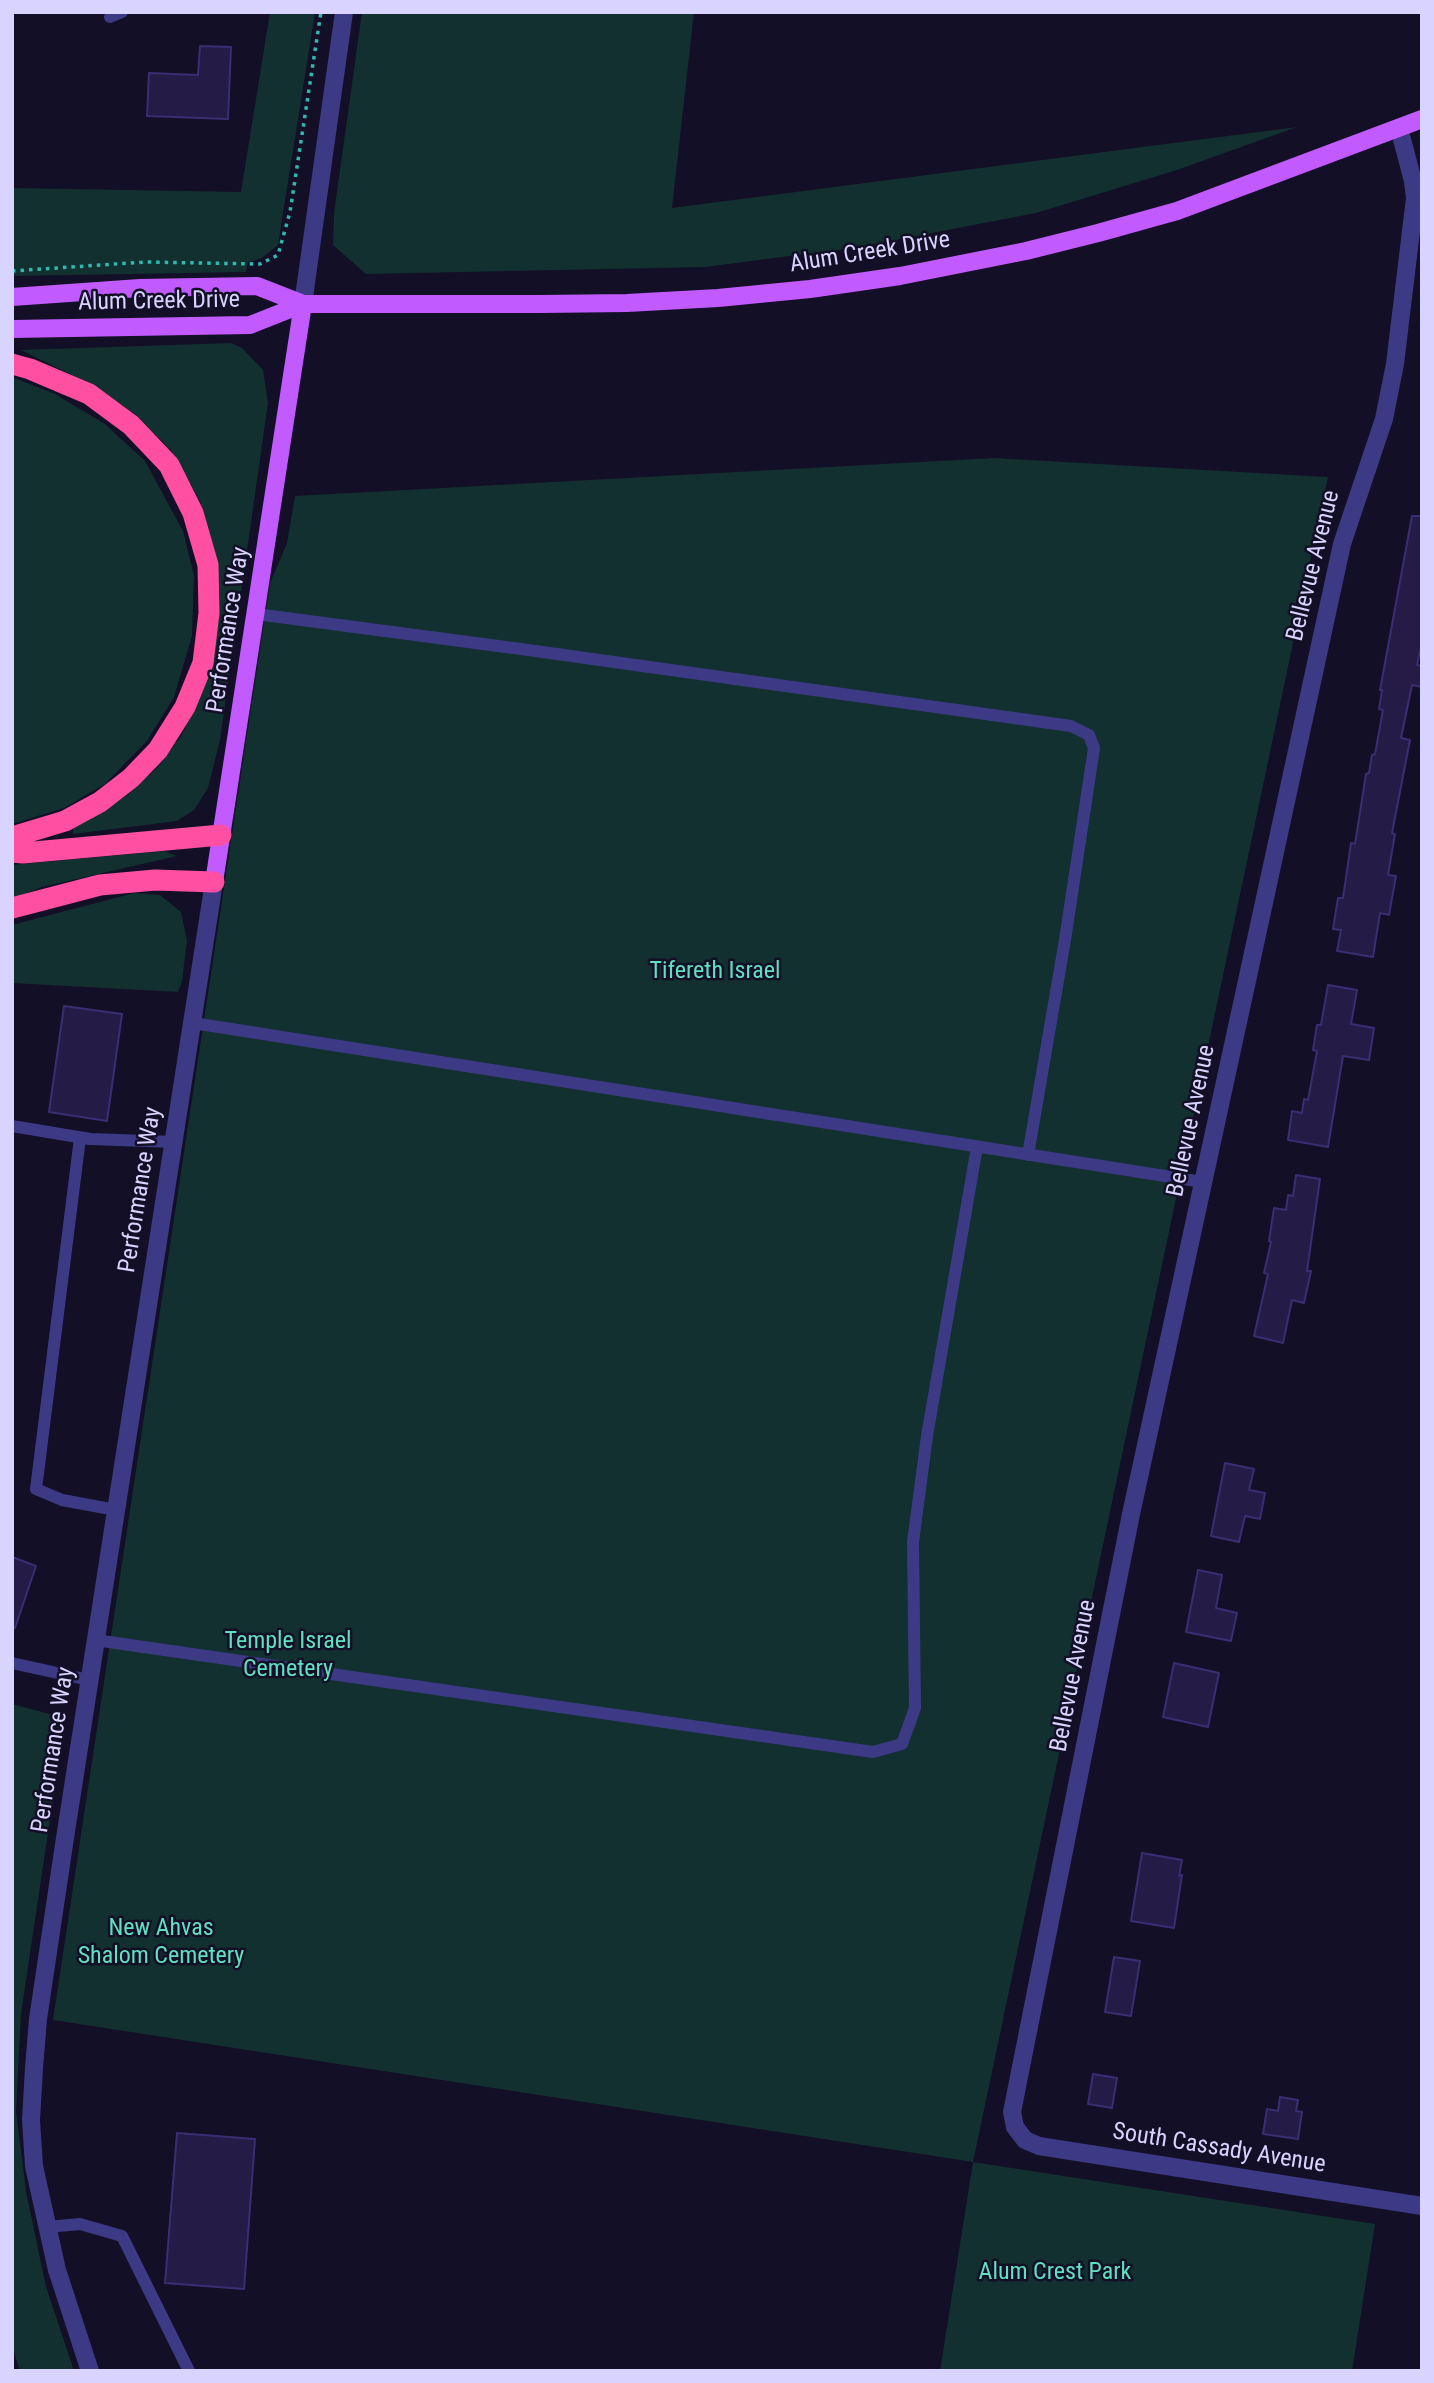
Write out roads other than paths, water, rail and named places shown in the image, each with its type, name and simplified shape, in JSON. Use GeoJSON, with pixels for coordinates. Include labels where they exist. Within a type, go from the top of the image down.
{"type":"FeatureCollection","features":[{"type":"Feature","properties":{"kind":"highway"},"geometry":{"type":"LineString","coordinates":[[12,364],[89,394],[131,425],[169,465],[193,513],[208,565],[209,613],[203,663],[185,707],[158,750],[131,778],[100,802],[65,821],[12,837]]}},
{"type":"Feature","properties":{"kind":"highway"},"geometry":{"type":"LineString","coordinates":[[12,852],[221,835]]}},
{"type":"Feature","properties":{"kind":"highway"},"geometry":{"type":"LineString","coordinates":[[12,908],[100,885],[155,880],[214,882]]}},
{"type":"Feature","properties":{"kind":"main road","name":"Alum Creek Drive"},"geometry":{"type":"LineString","coordinates":[[12,329],[250,325],[303,304],[627,303],[784,291],[900,276],[1038,248],[1177,211],[1422,119]]}},
{"type":"Feature","properties":{"kind":"main road","name":"Alum Creek Drive"},"geometry":{"type":"LineString","coordinates":[[12,298],[100,290],[257,286],[303,304]]}},
{"type":"Feature","properties":{"kind":"main road","name":"Performance Way"},"geometry":{"type":"LineString","coordinates":[[214,882],[303,304]]}},
{"type":"Feature","properties":{"kind":"street","name":"Performance Way"},"geometry":{"type":"LineString","coordinates":[[303,304],[344,12]]}},
{"type":"Feature","properties":{"kind":"street","name":"Bellevue Avenue"},"geometry":{"type":"LineString","coordinates":[[1015,2127],[1013,2112],[1131,1514],[1342,544],[1384,419],[1395,364],[1415,198],[1399,128]]}},
{"type":"Feature","properties":{"kind":"street","name":"Performance Way"},"geometry":{"type":"LineString","coordinates":[[90,2371],[67,2302],[34,2166],[31,2120],[34,2068],[40,2006],[95,1640],[214,882]]}},
{"type":"Feature","properties":{"kind":"street","name":"South Cassady Avenue"},"geometry":{"type":"LineString","coordinates":[[1015,2127],[1024,2140],[1039,2146],[1422,2206]]}},
{"type":"Feature","properties":{"kind":"lane"},"geometry":{"type":"LineString","coordinates":[[256,614],[1071,726],[1089,735],[1094,748],[1065,940],[1028,1155]]}},
{"type":"Feature","properties":{"kind":"lane"},"geometry":{"type":"LineString","coordinates":[[193,1023],[1203,1182]]}},
{"type":"Feature","properties":{"kind":"lane"},"geometry":{"type":"LineString","coordinates":[[12,1126],[80,1138],[174,1142]]}},
{"type":"Feature","properties":{"kind":"lane"},"geometry":{"type":"LineString","coordinates":[[80,1138],[36,1489],[62,1500],[116,1510]]}},
{"type":"Feature","properties":{"kind":"lane"},"geometry":{"type":"LineString","coordinates":[[95,1640],[873,1752],[901,1744],[915,1708],[913,1542],[927,1436],[977,1147]]}},
{"type":"Feature","properties":{"kind":"lane"},"geometry":{"type":"LineString","coordinates":[[12,1663],[89,1680]]}},
{"type":"Feature","properties":{"kind":"lane"},"geometry":{"type":"LineString","coordinates":[[47,2227],[80,2224],[122,2236],[189,2371]]}},
{"type":"Feature","properties":{"kind":"park label","name":"Tifereth Israel"},"geometry":{"type":"Point","coordinates":[715,972]}},
{"type":"Feature","properties":{"kind":"park label","name":"Temple Israel Cemetery"},"geometry":{"type":"Point","coordinates":[288,1656]}},
{"type":"Feature","properties":{"kind":"park label","name":"New Ahvas Shalom Cemetery"},"geometry":{"type":"Point","coordinates":[161,1943]}},
{"type":"Feature","properties":{"kind":"park label","name":"Alum Crest Park"},"geometry":{"type":"Point","coordinates":[1055,2273]}}]}
